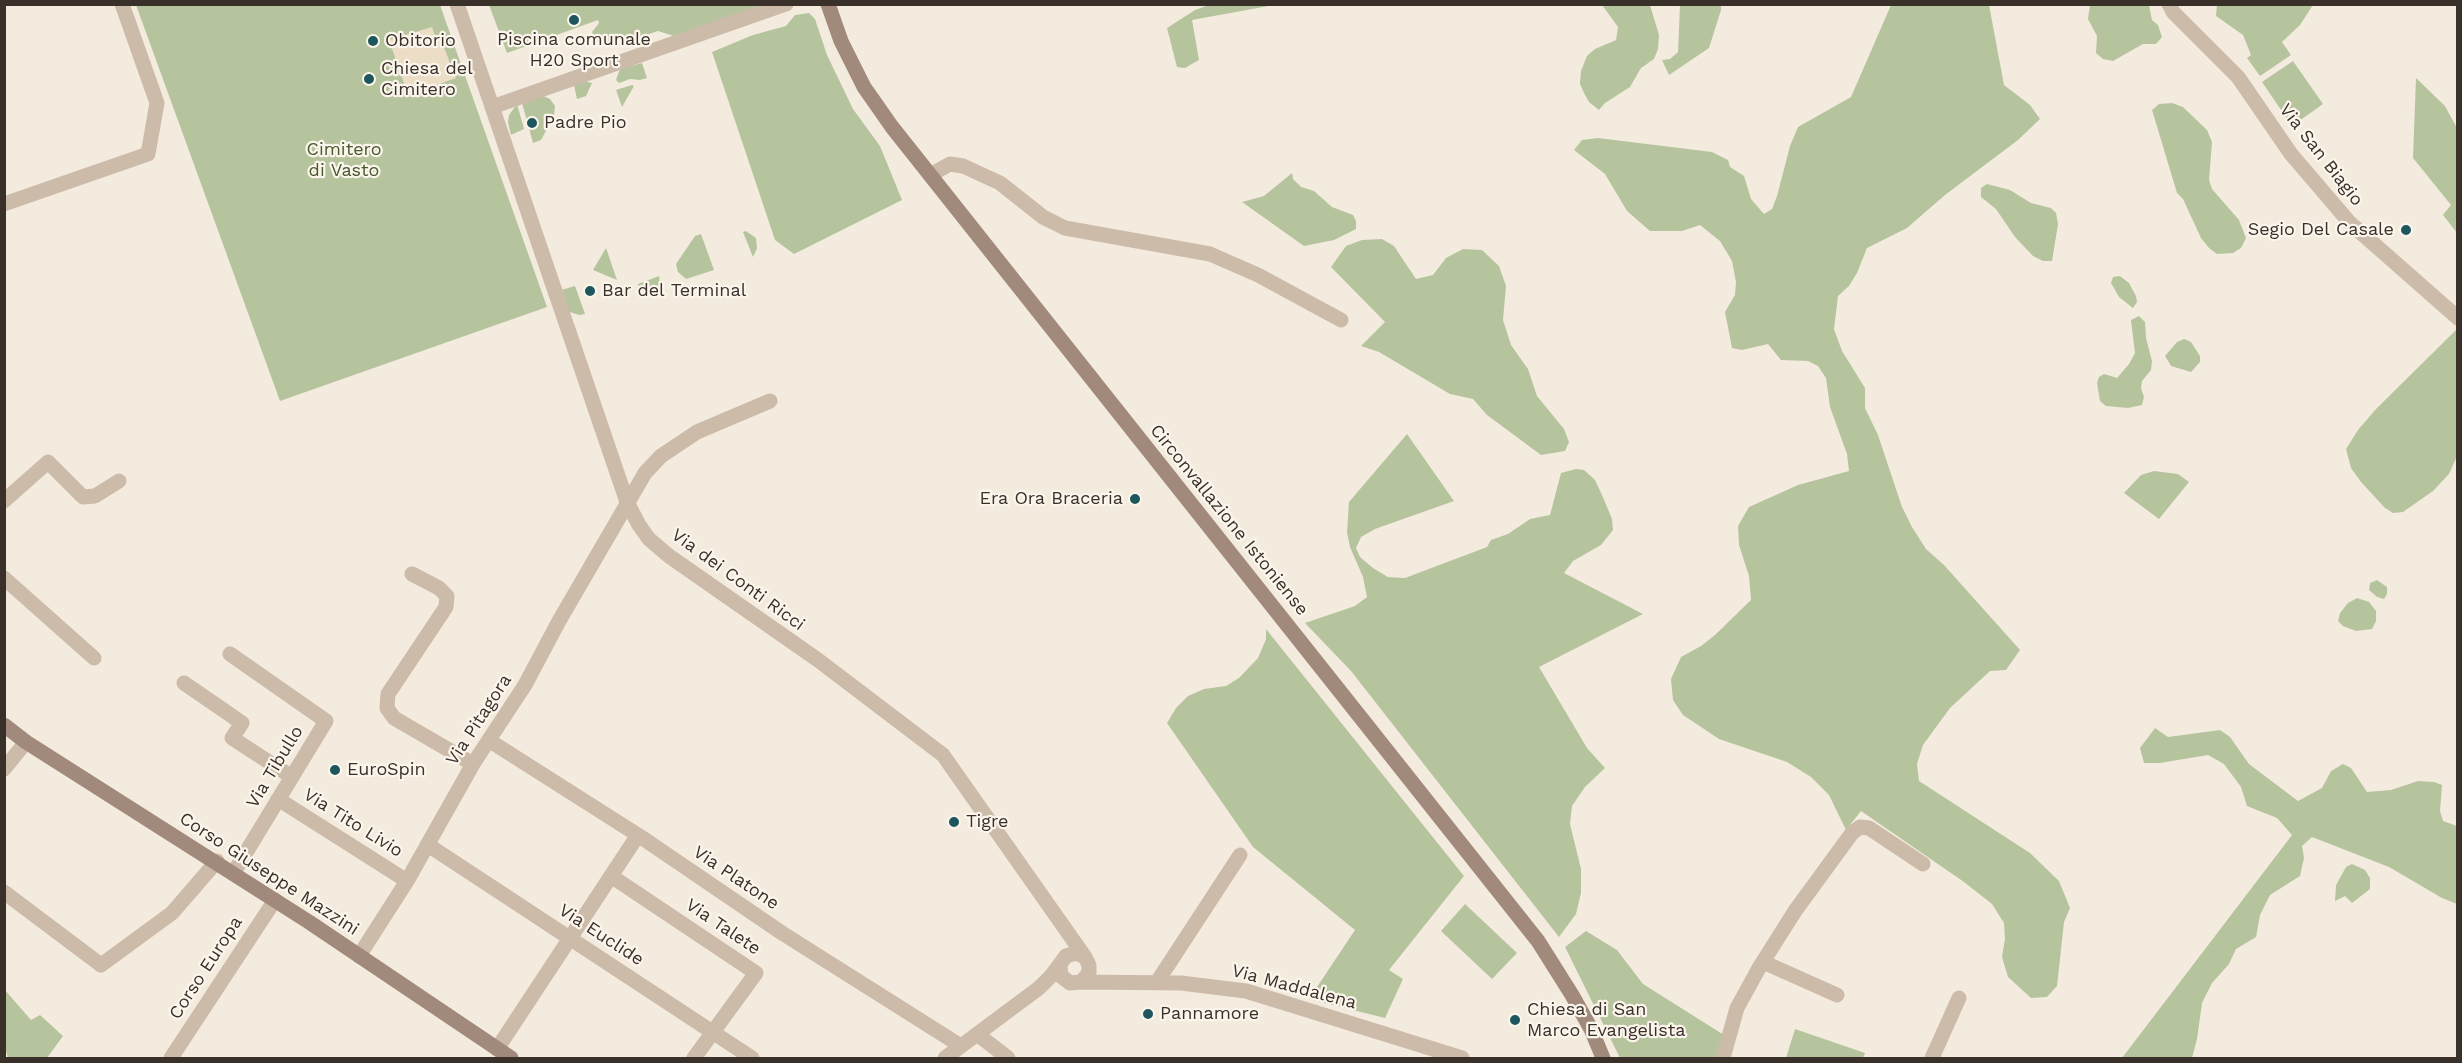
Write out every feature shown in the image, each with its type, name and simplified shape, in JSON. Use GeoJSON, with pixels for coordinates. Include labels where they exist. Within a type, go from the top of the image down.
{"type":"FeatureCollection","features":[{"type":"Feature","properties":{"kind":"main road","name":"Circonvallazione Istoniense"},"geometry":{"type":"LineString","coordinates":[[828,4],[841,41],[864,87],[930,175],[1538,941],[1591,1029],[1603,1059]]}},
{"type":"Feature","properties":{"kind":"main road","name":"Corso Giuseppe Mazzini"},"geometry":{"type":"LineString","coordinates":[[4,725],[234,872],[511,1059]]}},
{"type":"Feature","properties":{"kind":"street"},"geometry":{"type":"LineString","coordinates":[[4,204],[148,154],[157,103],[122,4]]}},
{"type":"Feature","properties":{"kind":"street","name":"Via dei Conti Ricci"},"geometry":{"type":"LineString","coordinates":[[457,4],[627,502],[644,532],[669,556],[818,660],[943,754],[1087,961]]}},
{"type":"Feature","properties":{"kind":"street"},"geometry":{"type":"LineString","coordinates":[[492,107],[786,4]]}},
{"type":"Feature","properties":{"kind":"street","name":"Via San Biagio"},"geometry":{"type":"LineString","coordinates":[[2169,4],[2173,12],[2238,77],[2291,154],[2350,223],[2457,318]]}},
{"type":"Feature","properties":{"kind":"street"},"geometry":{"type":"LineString","coordinates":[[930,175],[950,164],[963,166],[1000,183],[1043,217],[1065,228],[1210,254],[1258,275],[1341,320]]}},
{"type":"Feature","properties":{"kind":"street","name":"Via Pitagora"},"geometry":{"type":"LineString","coordinates":[[359,956],[407,881],[473,764],[525,685],[559,621],[645,473],[669,450],[711,425],[770,401]]}},
{"type":"Feature","properties":{"kind":"street"},"geometry":{"type":"LineString","coordinates":[[4,501],[48,462],[83,497],[95,496],[119,481]]}},
{"type":"Feature","properties":{"kind":"street"},"geometry":{"type":"LineString","coordinates":[[412,574],[439,588],[447,596],[446,606],[388,694],[387,708],[394,718],[473,764]]}},
{"type":"Feature","properties":{"kind":"street"},"geometry":{"type":"LineString","coordinates":[[4,578],[94,657]]}},
{"type":"Feature","properties":{"kind":"street","name":"Via Tibullo"},"geometry":{"type":"LineString","coordinates":[[230,654],[326,721],[234,872]]}},
{"type":"Feature","properties":{"kind":"street"},"geometry":{"type":"LineString","coordinates":[[184,683],[242,723],[232,738],[292,777]]}},
{"type":"Feature","properties":{"kind":"street"},"geometry":{"type":"LineString","coordinates":[[4,769],[26,741]]}},
{"type":"Feature","properties":{"kind":"street","name":"Via Platone"},"geometry":{"type":"LineString","coordinates":[[490,741],[638,835],[782,933],[961,1046]]}},
{"type":"Feature","properties":{"kind":"street","name":"Via Tito Livio"},"geometry":{"type":"LineString","coordinates":[[278,799],[407,881]]}},
{"type":"Feature","properties":{"kind":"street"},"geometry":{"type":"LineString","coordinates":[[1723,1059],[1737,1008],[1763,962],[1795,911],[1852,833],[1860,827],[1869,828],[1923,864]]}},
{"type":"Feature","properties":{"kind":"street"},"geometry":{"type":"LineString","coordinates":[[497,1049],[638,835]]}},
{"type":"Feature","properties":{"kind":"street","name":"Via Euclide"},"geometry":{"type":"LineString","coordinates":[[428,845],[752,1059]]}},
{"type":"Feature","properties":{"kind":"street"},"geometry":{"type":"LineString","coordinates":[[1157,982],[1240,855]]}},
{"type":"Feature","properties":{"kind":"street"},"geometry":{"type":"LineString","coordinates":[[4,892],[101,965],[172,913],[217,861]]}},
{"type":"Feature","properties":{"kind":"street","name":"Via Talete"},"geometry":{"type":"LineString","coordinates":[[611,876],[756,973],[694,1059]]}},
{"type":"Feature","properties":{"kind":"street","name":"Corso Europa"},"geometry":{"type":"LineString","coordinates":[[173,1058],[275,900]]}},
{"type":"Feature","properties":{"kind":"street"},"geometry":{"type":"LineString","coordinates":[[1066,933],[1060,965],[1062,976],[1075,982],[1087,977],[1087,961]]}},
{"type":"Feature","properties":{"kind":"street"},"geometry":{"type":"LineString","coordinates":[[945,1059],[1039,988],[1071,954],[1087,961],[1110,983]]}},
{"type":"Feature","properties":{"kind":"street"},"geometry":{"type":"LineString","coordinates":[[1763,962],[1837,995]]}},
{"type":"Feature","properties":{"kind":"street","name":"Via Maddalena"},"geometry":{"type":"LineString","coordinates":[[1039,988],[1075,982],[1157,982],[1215,986],[1246,991],[1413,1041],[1462,1059]]}},
{"type":"Feature","properties":{"kind":"street"},"geometry":{"type":"LineString","coordinates":[[1932,1059],[1959,998]]}},
{"type":"Feature","properties":{"kind":"street"},"geometry":{"type":"LineString","coordinates":[[977,1034],[1008,1059]]}},
{"type":"Feature","properties":{"kind":"green space"},"geometry":{"type":"Polygon","coordinates":[[[1212,4],[1274,5],[1192,20],[1199,60],[1185,68],[1177,67],[1167,28],[1195,10],[1212,4]]]}},
{"type":"Feature","properties":{"kind":"green space"},"geometry":{"type":"Polygon","coordinates":[[[2217,4],[2313,5],[2300,25],[2282,42],[2291,55],[2260,76],[2247,58],[2251,55],[2243,35],[2216,16],[2217,4]]]}},
{"type":"Feature","properties":{"kind":"green space","name":"Cimitero di Vasto"},"geometry":{"type":"Polygon","coordinates":[[[136,5],[440,5],[547,307],[280,401],[136,5]]]}},
{"type":"Feature","properties":{"kind":"green space"},"geometry":{"type":"Polygon","coordinates":[[[489,5],[762,5],[674,36],[658,31],[625,42],[623,37],[605,46],[595,40],[592,32],[599,23],[598,20],[507,53],[489,5]]]}},
{"type":"Feature","properties":{"kind":"green space"},"geometry":{"type":"Polygon","coordinates":[[[1602,5],[1650,5],[1659,35],[1658,49],[1654,59],[1641,68],[1630,87],[1605,103],[1599,110],[1589,102],[1580,84],[1581,71],[1587,56],[1595,49],[1616,40],[1618,27],[1602,5]]]}},
{"type":"Feature","properties":{"kind":"green space"},"geometry":{"type":"Polygon","coordinates":[[[1680,5],[1721,5],[1721,10],[1709,48],[1669,75],[1662,60],[1670,59],[1678,52],[1680,5]]]}},
{"type":"Feature","properties":{"kind":"green space"},"geometry":{"type":"Polygon","coordinates":[[[1891,5],[1989,5],[2004,85],[2030,105],[2040,119],[2018,140],[1945,195],[1907,228],[1867,248],[1857,273],[1849,286],[1838,296],[1834,329],[1842,351],[1865,388],[1865,408],[1878,435],[1902,507],[1912,527],[1926,549],[1944,565],[2020,650],[2006,670],[1990,671],[1950,708],[1923,745],[1917,764],[1919,781],[2030,853],[2059,881],[2070,908],[2064,922],[2057,986],[2047,997],[2031,998],[2008,977],[2002,957],[2005,939],[2004,923],[1992,904],[1861,811],[1846,830],[1829,795],[1811,777],[1787,762],[1719,739],[1683,715],[1673,700],[1671,679],[1681,657],[1715,635],[1751,600],[1749,576],[1739,545],[1738,526],[1749,507],[1798,485],[1849,471],[1847,454],[1830,407],[1826,378],[1818,366],[1808,361],[1781,360],[1768,344],[1742,350],[1732,348],[1725,312],[1735,295],[1736,282],[1732,261],[1720,241],[1700,225],[1682,231],[1650,231],[1627,211],[1605,174],[1574,150],[1582,140],[1598,138],[1712,152],[1728,160],[1730,167],[1744,176],[1751,199],[1764,214],[1772,209],[1790,146],[1798,127],[1851,97],[1891,5]]]}},
{"type":"Feature","properties":{"kind":"green space"},"geometry":{"type":"Polygon","coordinates":[[[2090,5],[2149,5],[2152,20],[2158,25],[2162,37],[2156,44],[2143,44],[2113,61],[2103,59],[2096,53],[2097,36],[2088,19],[2090,5]]]}},
{"type":"Feature","properties":{"kind":"green space"},"geometry":{"type":"Polygon","coordinates":[[[809,13],[815,19],[827,55],[853,109],[880,146],[902,200],[794,254],[775,240],[712,52],[753,35],[786,26],[795,15],[809,13]]]}},
{"type":"Feature","properties":{"kind":"green space"},"geometry":{"type":"Polygon","coordinates":[[[2293,61],[2323,104],[2292,126],[2262,82],[2293,61]]]}},
{"type":"Feature","properties":{"kind":"green space"},"geometry":{"type":"Polygon","coordinates":[[[642,63],[647,78],[630,79],[619,83],[616,80],[620,69],[642,63]]]}},
{"type":"Feature","properties":{"kind":"green space"},"geometry":{"type":"Polygon","coordinates":[[[2416,78],[2445,106],[2457,128],[2457,233],[2443,215],[2451,205],[2413,158],[2416,78]]]}},
{"type":"Feature","properties":{"kind":"green space"},"geometry":{"type":"Polygon","coordinates":[[[584,81],[592,83],[586,96],[577,99],[574,85],[584,81]]]}},
{"type":"Feature","properties":{"kind":"green space"},"geometry":{"type":"Polygon","coordinates":[[[634,86],[622,107],[616,90],[634,86]]]}},
{"type":"Feature","properties":{"kind":"green space"},"geometry":{"type":"Polygon","coordinates":[[[543,96],[550,99],[555,106],[554,116],[541,140],[533,143],[522,103],[543,96]]]}},
{"type":"Feature","properties":{"kind":"green space"},"geometry":{"type":"Polygon","coordinates":[[[2172,103],[2183,107],[2207,130],[2212,142],[2209,180],[2212,189],[2239,220],[2246,238],[2241,248],[2233,253],[2217,254],[2209,248],[2201,238],[2183,199],[2177,193],[2152,110],[2159,104],[2172,103]]]}},
{"type":"Feature","properties":{"kind":"green space"},"geometry":{"type":"Polygon","coordinates":[[[517,104],[524,129],[511,135],[509,115],[517,104]]]}},
{"type":"Feature","properties":{"kind":"green space"},"geometry":{"type":"Polygon","coordinates":[[[1292,173],[1293,179],[1301,187],[1314,191],[1332,207],[1353,215],[1356,229],[1334,240],[1304,246],[1242,202],[1264,196],[1292,173]]]}},
{"type":"Feature","properties":{"kind":"green space"},"geometry":{"type":"Polygon","coordinates":[[[1987,184],[2010,190],[2031,203],[2051,208],[2056,213],[2058,224],[2052,261],[2043,261],[2033,256],[2015,237],[1996,209],[1981,197],[1981,188],[1987,184]]]}},
{"type":"Feature","properties":{"kind":"green space"},"geometry":{"type":"Polygon","coordinates":[[[746,231],[756,238],[757,248],[753,257],[743,232],[746,231]]]}},
{"type":"Feature","properties":{"kind":"green space"},"geometry":{"type":"Polygon","coordinates":[[[701,234],[714,270],[686,279],[678,272],[676,264],[695,236],[701,234]]]}},
{"type":"Feature","properties":{"kind":"green space"},"geometry":{"type":"Polygon","coordinates":[[[1382,239],[1394,246],[1416,279],[1433,275],[1446,258],[1463,249],[1482,250],[1499,266],[1506,286],[1503,320],[1511,345],[1528,369],[1537,396],[1564,429],[1569,442],[1565,451],[1541,455],[1487,415],[1473,399],[1450,394],[1379,352],[1361,346],[1385,322],[1331,267],[1346,246],[1362,240],[1382,239]]]}},
{"type":"Feature","properties":{"kind":"green space"},"geometry":{"type":"Polygon","coordinates":[[[606,248],[617,280],[593,270],[606,248]]]}},
{"type":"Feature","properties":{"kind":"green space"},"geometry":{"type":"Polygon","coordinates":[[[659,276],[660,284],[653,292],[644,292],[639,287],[638,284],[659,276]]]}},
{"type":"Feature","properties":{"kind":"green space"},"geometry":{"type":"Polygon","coordinates":[[[2120,276],[2129,283],[2136,296],[2137,302],[2133,308],[2119,297],[2111,283],[2113,277],[2120,276]]]}},
{"type":"Feature","properties":{"kind":"green space"},"geometry":{"type":"Polygon","coordinates":[[[575,286],[585,314],[579,315],[567,311],[558,291],[575,286]]]}},
{"type":"Feature","properties":{"kind":"green space"},"geometry":{"type":"Polygon","coordinates":[[[2139,316],[2145,322],[2146,338],[2152,361],[2151,370],[2142,381],[2141,388],[2144,397],[2142,405],[2128,408],[2106,406],[2100,401],[2097,383],[2099,377],[2104,374],[2117,378],[2129,364],[2135,353],[2131,320],[2139,316]]]}},
{"type":"Feature","properties":{"kind":"green space"},"geometry":{"type":"Polygon","coordinates":[[[2457,329],[2457,456],[2449,474],[2433,491],[2403,512],[2393,513],[2385,508],[2361,482],[2351,468],[2346,449],[2376,409],[2457,329]]]}},
{"type":"Feature","properties":{"kind":"green space"},"geometry":{"type":"Polygon","coordinates":[[[2184,339],[2191,342],[2200,356],[2200,362],[2191,372],[2171,366],[2165,356],[2177,342],[2184,339]]]}},
{"type":"Feature","properties":{"kind":"green space"},"geometry":{"type":"Polygon","coordinates":[[[1407,434],[1454,501],[1375,529],[1361,537],[1356,548],[1360,557],[1373,568],[1388,577],[1405,578],[1487,547],[1491,540],[1508,534],[1530,519],[1550,515],[1561,473],[1576,469],[1584,470],[1595,480],[1612,519],[1613,530],[1601,545],[1573,561],[1564,573],[1643,614],[1539,667],[1587,748],[1605,768],[1585,787],[1572,806],[1570,824],[1581,869],[1581,893],[1576,914],[1559,937],[1351,671],[1305,623],[1355,606],[1367,597],[1363,577],[1350,547],[1347,532],[1349,502],[1407,434]]]}},
{"type":"Feature","properties":{"kind":"green space"},"geometry":{"type":"Polygon","coordinates":[[[2154,471],[2178,474],[2189,482],[2159,519],[2124,493],[2141,475],[2154,471]]]}},
{"type":"Feature","properties":{"kind":"green space"},"geometry":{"type":"Polygon","coordinates":[[[2377,580],[2387,587],[2384,599],[2377,597],[2369,590],[2370,583],[2377,580]]]}},
{"type":"Feature","properties":{"kind":"green space"},"geometry":{"type":"Polygon","coordinates":[[[2357,598],[2369,602],[2376,611],[2376,621],[2372,629],[2356,631],[2343,626],[2338,621],[2340,613],[2348,603],[2357,598]]]}},
{"type":"Feature","properties":{"kind":"green space"},"geometry":{"type":"Polygon","coordinates":[[[1266,629],[1464,876],[1389,970],[1403,979],[1385,1018],[1309,999],[1355,930],[1253,847],[1167,723],[1176,708],[1188,696],[1204,689],[1226,686],[1239,678],[1258,658],[1266,639],[1266,629]]]}},
{"type":"Feature","properties":{"kind":"green space"},"geometry":{"type":"Polygon","coordinates":[[[2155,728],[2168,737],[2220,730],[2230,737],[2249,764],[2298,801],[2322,788],[2331,771],[2343,764],[2351,768],[2367,792],[2391,790],[2418,781],[2442,785],[2440,811],[2443,821],[2457,826],[2457,904],[2442,898],[2389,867],[2312,837],[2302,846],[2304,858],[2300,876],[2270,895],[2260,915],[2256,937],[2236,949],[2229,964],[2212,983],[2202,1003],[2192,1058],[2122,1058],[2292,835],[2277,818],[2247,806],[2241,787],[2224,764],[2208,755],[2160,763],[2144,763],[2140,748],[2155,728]]]}},
{"type":"Feature","properties":{"kind":"green space"},"geometry":{"type":"Polygon","coordinates":[[[2352,864],[2365,870],[2370,878],[2370,889],[2352,903],[2345,896],[2335,901],[2336,885],[2346,867],[2352,864]]]}},
{"type":"Feature","properties":{"kind":"green space"},"geometry":{"type":"Polygon","coordinates":[[[1465,904],[1517,953],[1492,979],[1441,931],[1465,904]]]}},
{"type":"Feature","properties":{"kind":"green space"},"geometry":{"type":"Polygon","coordinates":[[[1586,931],[1617,950],[1643,984],[1724,1035],[1718,1058],[1620,1058],[1565,947],[1586,931]]]}},
{"type":"Feature","properties":{"kind":"green space"},"geometry":{"type":"Polygon","coordinates":[[[5,990],[31,1020],[40,1015],[63,1036],[47,1058],[8,1058],[5,1047],[5,990]]]}},
{"type":"Feature","properties":{"kind":"green space"},"geometry":{"type":"Polygon","coordinates":[[[1795,1029],[1865,1053],[1863,1058],[1786,1058],[1795,1029]]]}},
{"type":"Feature","properties":{"kind":"shaded area"},"geometry":{"type":"Polygon","coordinates":[[[432,27],[435,36],[439,35],[456,78],[408,95],[389,40],[432,27]]]}},
{"type":"Feature","properties":{"kind":"place","name":"Piscina comunale H20 Sport"},"geometry":{"type":"Point","coordinates":[574,20]}},
{"type":"Feature","properties":{"kind":"place","name":"Obitorio"},"geometry":{"type":"Point","coordinates":[373,41]}},
{"type":"Feature","properties":{"kind":"place","name":"Chiesa del Cimitero"},"geometry":{"type":"Point","coordinates":[369,79]}},
{"type":"Feature","properties":{"kind":"place","name":"Padre Pio"},"geometry":{"type":"Point","coordinates":[532,123]}},
{"type":"Feature","properties":{"kind":"place","name":"Segio Del Casale"},"geometry":{"type":"Point","coordinates":[2406,230]}},
{"type":"Feature","properties":{"kind":"place","name":"Bar del Terminal"},"geometry":{"type":"Point","coordinates":[590,291]}},
{"type":"Feature","properties":{"kind":"place","name":"Era Ora Braceria"},"geometry":{"type":"Point","coordinates":[1135,499]}},
{"type":"Feature","properties":{"kind":"place","name":"EuroSpin"},"geometry":{"type":"Point","coordinates":[335,770]}},
{"type":"Feature","properties":{"kind":"place","name":"Tigre"},"geometry":{"type":"Point","coordinates":[954,822]}},
{"type":"Feature","properties":{"kind":"place","name":"Pannamore"},"geometry":{"type":"Point","coordinates":[1148,1014]}},
{"type":"Feature","properties":{"kind":"place","name":"Chiesa di San Marco Evangelista"},"geometry":{"type":"Point","coordinates":[1515,1020]}}]}
